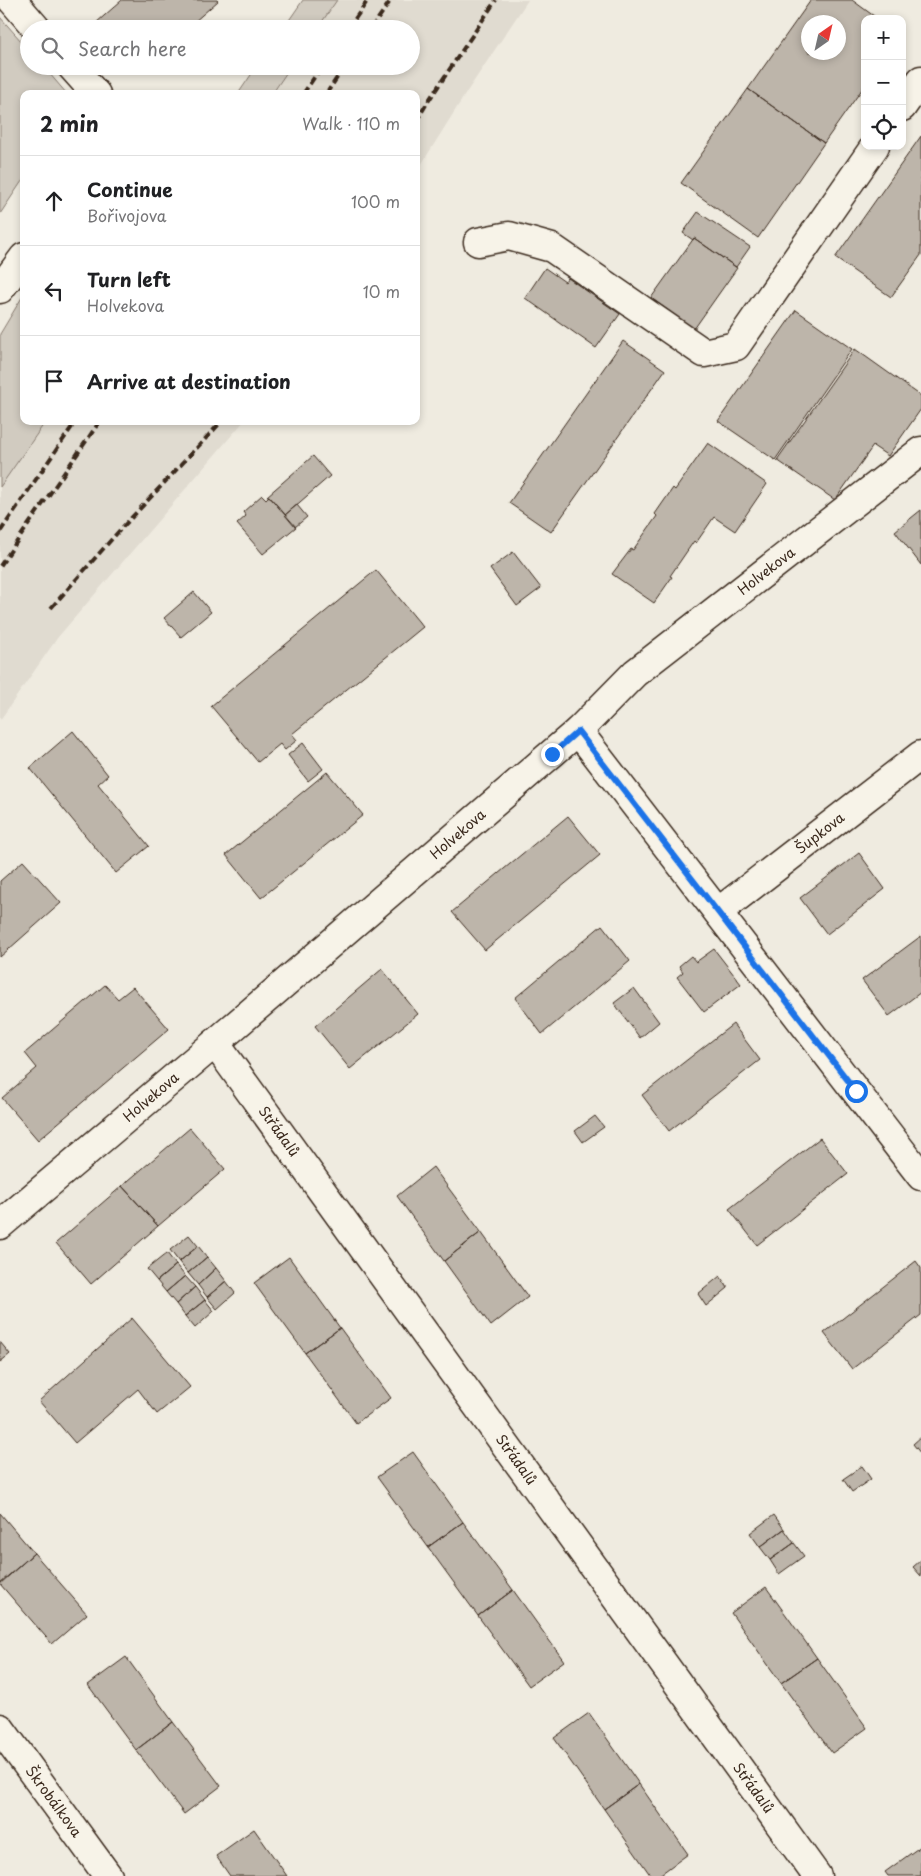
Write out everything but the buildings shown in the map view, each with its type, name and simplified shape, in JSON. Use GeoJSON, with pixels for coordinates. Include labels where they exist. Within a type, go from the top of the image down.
{"type":"FeatureCollection","features":[{"type":"Feature","properties":{"kind":"street"},"geometry":{"type":"LineString","coordinates":[[12,0],[29,20]]}},
{"type":"Feature","properties":{"kind":"street"},"geometry":{"type":"LineString","coordinates":[[79,75],[92,90]]}},
{"type":"Feature","properties":{"kind":"street"},"geometry":{"type":"LineString","coordinates":[[903,105],[921,80]]}},
{"type":"Feature","properties":{"kind":"street"},"geometry":{"type":"LineString","coordinates":[[478,242],[509,236],[552,248],[704,353],[736,346],[872,150]]}},
{"type":"Feature","properties":{"kind":"street"},"geometry":{"type":"LineString","coordinates":[[0,289],[20,262]]}},
{"type":"Feature","properties":{"kind":"street","name":"Holvekova"},"geometry":{"type":"LineString","coordinates":[[0,1225],[215,1044],[578,731],[635,673],[921,450]]}},
{"type":"Feature","properties":{"kind":"street"},"geometry":{"type":"LineString","coordinates":[[578,731],[921,1176]]}},
{"type":"Feature","properties":{"kind":"street","name":"Šupkova"},"geometry":{"type":"LineString","coordinates":[[718,912],[921,754]]}},
{"type":"Feature","properties":{"kind":"street","name":"Střádalů"},"geometry":{"type":"LineString","coordinates":[[215,1044],[817,1876]]}},
{"type":"Feature","properties":{"kind":"street","name":"Škrobálkova"},"geometry":{"type":"LineString","coordinates":[[0,1728],[108,1876]]}},
{"type":"Feature","properties":{"kind":"shaded area"},"geometry":{"type":"Polygon","coordinates":[[[303,0],[337,0],[323,20],[289,20],[303,0]]]}},
{"type":"Feature","properties":{"kind":"shaded area"},"geometry":{"type":"Polygon","coordinates":[[[336,0],[528,0],[420,167],[420,90],[275,90],[285,75],[420,75],[420,20],[323,20],[336,0]]]}},
{"type":"Feature","properties":{"kind":"shaded area"},"geometry":{"type":"Polygon","coordinates":[[[0,17],[20,40],[20,75],[51,75],[64,90],[20,90],[20,184],[0,214],[0,17]]]}},
{"type":"Feature","properties":{"kind":"shaded area"},"geometry":{"type":"Polygon","coordinates":[[[251,75],[285,75],[275,90],[241,90],[251,75]]]}},
{"type":"Feature","properties":{"kind":"shaded area"},"geometry":{"type":"Polygon","coordinates":[[[20,301],[20,425],[43,425],[0,487],[0,334],[20,301]]]}},
{"type":"Feature","properties":{"kind":"shaded area"},"geometry":{"type":"Polygon","coordinates":[[[43,425],[241,425],[58,637],[0,720],[0,487],[43,425]]]}},
{"type":"Feature","properties":{"kind":"railway"},"geometry":{"type":"LineString","coordinates":[[354,20],[368,0]]}},
{"type":"Feature","properties":{"kind":"railway"},"geometry":{"type":"LineString","coordinates":[[377,20],[391,0]]}},
{"type":"Feature","properties":{"kind":"railway"},"geometry":{"type":"LineString","coordinates":[[420,115],[496,0]]}},
{"type":"Feature","properties":{"kind":"railway"},"geometry":{"type":"LineString","coordinates":[[306,90],[316,75]]}},
{"type":"Feature","properties":{"kind":"railway"},"geometry":{"type":"LineString","coordinates":[[329,90],[339,75]]}},
{"type":"Feature","properties":{"kind":"railway"},"geometry":{"type":"LineString","coordinates":[[0,532],[73,425]]}},
{"type":"Feature","properties":{"kind":"railway"},"geometry":{"type":"LineString","coordinates":[[0,566],[97,425]]}},
{"type":"Feature","properties":{"kind":"railway"},"geometry":{"type":"LineString","coordinates":[[51,608],[119,531],[218,425]]}},
{"type":"Feature","properties":{"kind":"route"},"geometry":{"type":"LineString","coordinates":[[552,754],[578,731],[856,1091]]}}]}
